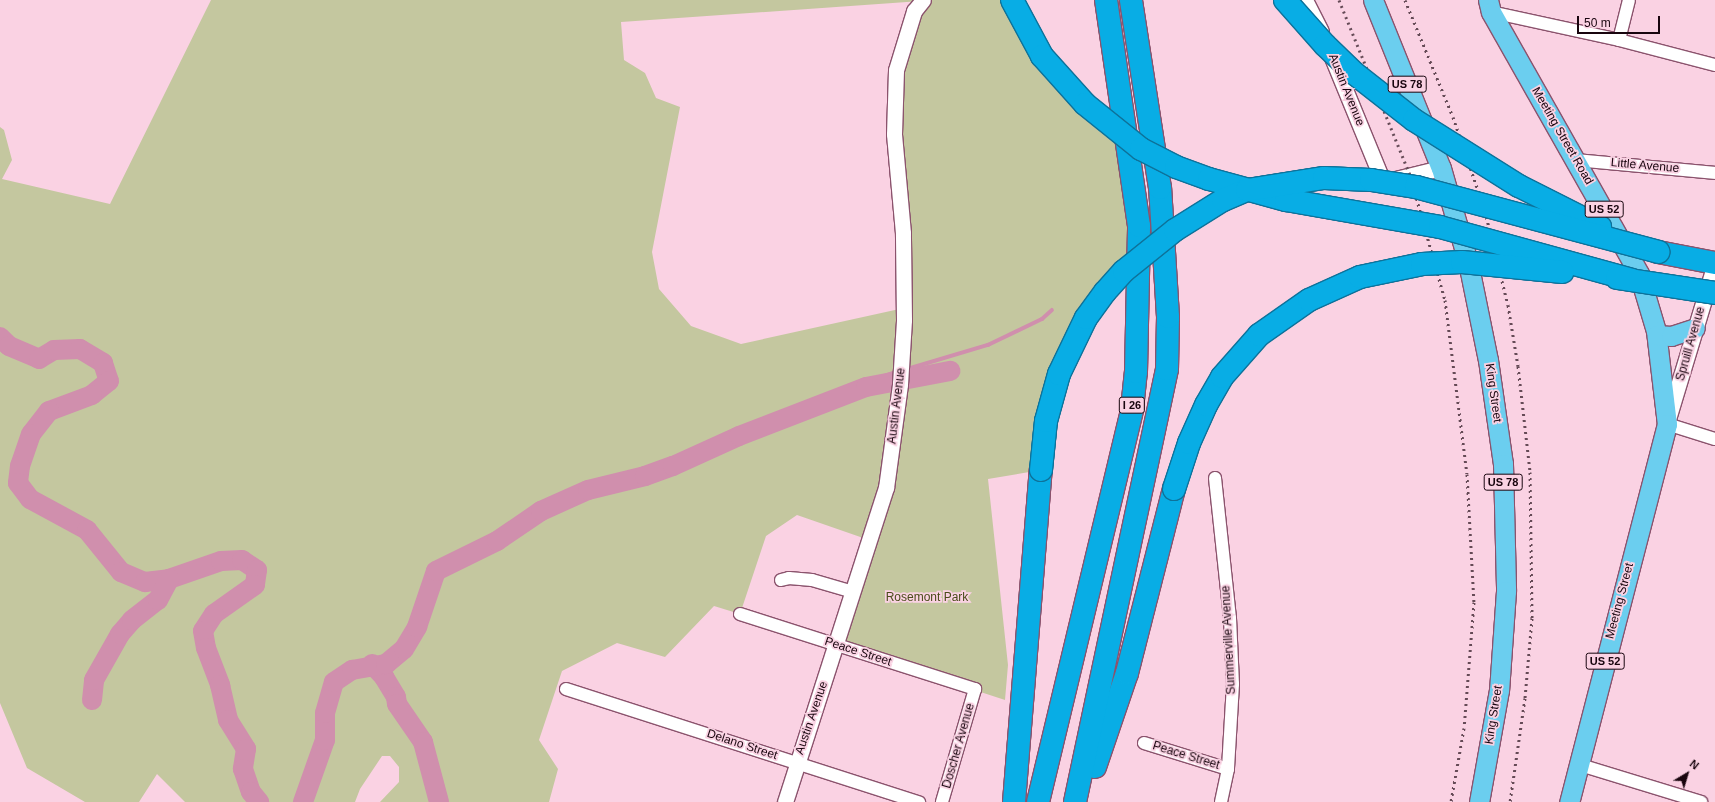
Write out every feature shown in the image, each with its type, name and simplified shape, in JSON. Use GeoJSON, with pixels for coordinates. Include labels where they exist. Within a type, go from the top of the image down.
{"type":"FeatureCollection","features":[{"type":"Feature","properties":{"kind":"highway"},"geometry":{"type":"LineString","coordinates":[[1012,0],[1042,56],[1085,104],[1141,149],[1176,167],[1208,180],[1286,200],[1440,227],[1632,280]]}},
{"type":"Feature","properties":{"kind":"highway","name":"I 26"},"geometry":{"type":"LineString","coordinates":[[1038,802],[1132,409],[1136,372],[1139,226],[1106,0]]}},
{"type":"Feature","properties":{"kind":"highway","name":"I 26"},"geometry":{"type":"LineString","coordinates":[[1075,802],[1167,369],[1168,317],[1160,188],[1131,0]]}},
{"type":"Feature","properties":{"kind":"highway"},"geometry":{"type":"LineString","coordinates":[[1285,0],[1325,45],[1354,73],[1414,120],[1519,186],[1606,230],[1658,252]]}},
{"type":"Feature","properties":{"kind":"highway"},"geometry":{"type":"LineString","coordinates":[[1014,802],[1046,421],[1059,374],[1086,318],[1105,292],[1124,271],[1175,230],[1223,200],[1247,190],[1324,178],[1370,180],[1416,187],[1658,252],[1715,263]]}},
{"type":"Feature","properties":{"kind":"highway"},"geometry":{"type":"LineString","coordinates":[[1083,802],[1127,673],[1174,489],[1189,443],[1206,405],[1239,355],[1259,335],[1287,314],[1333,288],[1386,269],[1443,262],[1506,265],[1632,280],[1715,293]]}},
{"type":"Feature","properties":{"kind":"main road","name":"King Street"},"geometry":{"type":"LineString","coordinates":[[1374,0],[1441,168],[1470,270],[1488,360],[1503,464],[1505,607],[1499,690],[1479,802]]}},
{"type":"Feature","properties":{"kind":"main road","name":"Meeting Street Road"},"geometry":{"type":"LineString","coordinates":[[1486,4],[1576,160],[1638,274],[1657,335],[1667,424]]}},
{"type":"Feature","properties":{"kind":"main road"},"geometry":{"type":"LineString","coordinates":[[1657,335],[1671,336],[1695,328]]}},
{"type":"Feature","properties":{"kind":"main road","name":"Meeting Street"},"geometry":{"type":"LineString","coordinates":[[1569,802],[1667,424]]}},
{"type":"Feature","properties":{"kind":"street","name":"Austin Avenue"},"geometry":{"type":"LineString","coordinates":[[785,802],[837,645],[886,488],[901,377],[904,278],[903,233],[894,134],[896,70],[914,11],[923,0]]}},
{"type":"Feature","properties":{"kind":"street","name":"Austin Avenue"},"geometry":{"type":"LineString","coordinates":[[1305,0],[1324,38],[1383,182],[1441,168]]}},
{"type":"Feature","properties":{"kind":"street"},"geometry":{"type":"LineString","coordinates":[[1619,40],[1629,0]]}},
{"type":"Feature","properties":{"kind":"street"},"geometry":{"type":"LineString","coordinates":[[1486,4],[1715,65]]}},
{"type":"Feature","properties":{"kind":"street","name":"Little Avenue"},"geometry":{"type":"LineString","coordinates":[[1576,160],[1715,173]]}},
{"type":"Feature","properties":{"kind":"street","name":"Spruill Avenue"},"geometry":{"type":"LineString","coordinates":[[1667,424],[1715,263]]}},
{"type":"Feature","properties":{"kind":"street"},"geometry":{"type":"LineString","coordinates":[[1667,424],[1715,439]]}},
{"type":"Feature","properties":{"kind":"street","name":"Summerville Avenue"},"geometry":{"type":"LineString","coordinates":[[1215,478],[1230,618],[1234,684],[1228,769],[1221,802]]}},
{"type":"Feature","properties":{"kind":"street"},"geometry":{"type":"LineString","coordinates":[[781,580],[789,578],[812,580],[853,592]]}},
{"type":"Feature","properties":{"kind":"street","name":"Peace Street"},"geometry":{"type":"LineString","coordinates":[[740,614],[975,689]]}},
{"type":"Feature","properties":{"kind":"street","name":"Delano Street"},"geometry":{"type":"LineString","coordinates":[[566,689],[919,802]]}},
{"type":"Feature","properties":{"kind":"street","name":"Doscher Avenue"},"geometry":{"type":"LineString","coordinates":[[942,802],[975,689]]}},
{"type":"Feature","properties":{"kind":"street","name":"Peace Street"},"geometry":{"type":"LineString","coordinates":[[1144,743],[1228,769]]}},
{"type":"Feature","properties":{"kind":"street"},"geometry":{"type":"LineString","coordinates":[[1578,764],[1701,802]]}},
{"type":"Feature","properties":{"kind":"green space","name":"Rosemont Park"},"geometry":{"type":"Polygon","coordinates":[[[211,0],[1012,0],[1016,10],[1115,129],[1138,259],[1086,318],[1041,470],[988,479],[1008,665],[1005,700],[837,645],[869,540],[797,515],[766,536],[740,614],[714,606],[665,657],[617,643],[562,671],[539,740],[558,769],[549,802],[380,802],[399,782],[399,767],[390,756],[382,756],[360,789],[355,802],[185,802],[157,774],[139,802],[85,802],[27,768],[0,703],[0,127],[4,130],[12,160],[2,179],[110,204],[211,0]],[[921,1],[621,22],[624,60],[645,73],[656,98],[680,107],[652,252],[659,289],[691,326],[741,344],[904,308],[896,70],[921,1]]]}},
{"type":"Feature","properties":{"kind":"waterway"},"geometry":{"type":"LineString","coordinates":[[904,370],[988,345],[1042,319],[1052,310]]}},
{"type":"Feature","properties":{"kind":"waterway"},"geometry":{"type":"LineString","coordinates":[[0,337],[9,346],[39,359],[54,350],[80,349],[103,363],[109,381],[92,395],[49,411],[31,434],[20,466],[18,483],[30,499],[87,530],[121,572],[145,582],[169,579],[221,561],[242,560],[257,570],[255,585],[214,614],[203,631],[206,648],[220,685],[228,720],[246,749],[243,769],[251,792],[259,802]]}},
{"type":"Feature","properties":{"kind":"waterway"},"geometry":{"type":"LineString","coordinates":[[303,802],[325,740],[325,713],[334,682],[352,670],[386,664],[404,649],[417,627],[436,571],[497,541],[541,511],[588,490],[645,476],[673,466],[739,436],[866,387],[950,371]]}},
{"type":"Feature","properties":{"kind":"waterway"},"geometry":{"type":"LineString","coordinates":[[582,498],[790,409],[896,372]]}},
{"type":"Feature","properties":{"kind":"waterway"},"geometry":{"type":"LineString","coordinates":[[92,700],[94,680],[120,634],[132,620],[158,600],[169,579]]}},
{"type":"Feature","properties":{"kind":"waterway"},"geometry":{"type":"LineString","coordinates":[[372,664],[384,677],[396,697],[397,704],[423,742],[439,802]]}},
{"type":"Feature","properties":{"kind":"railway"},"geometry":{"type":"LineString","coordinates":[[1339,0],[1410,175],[1445,300],[1467,474],[1474,602],[1464,728],[1451,802]]}},
{"type":"Feature","properties":{"kind":"railway"},"geometry":{"type":"LineString","coordinates":[[1405,0],[1453,117],[1485,211],[1508,305],[1518,366],[1530,472],[1532,618],[1525,698],[1510,802]]}}]}
